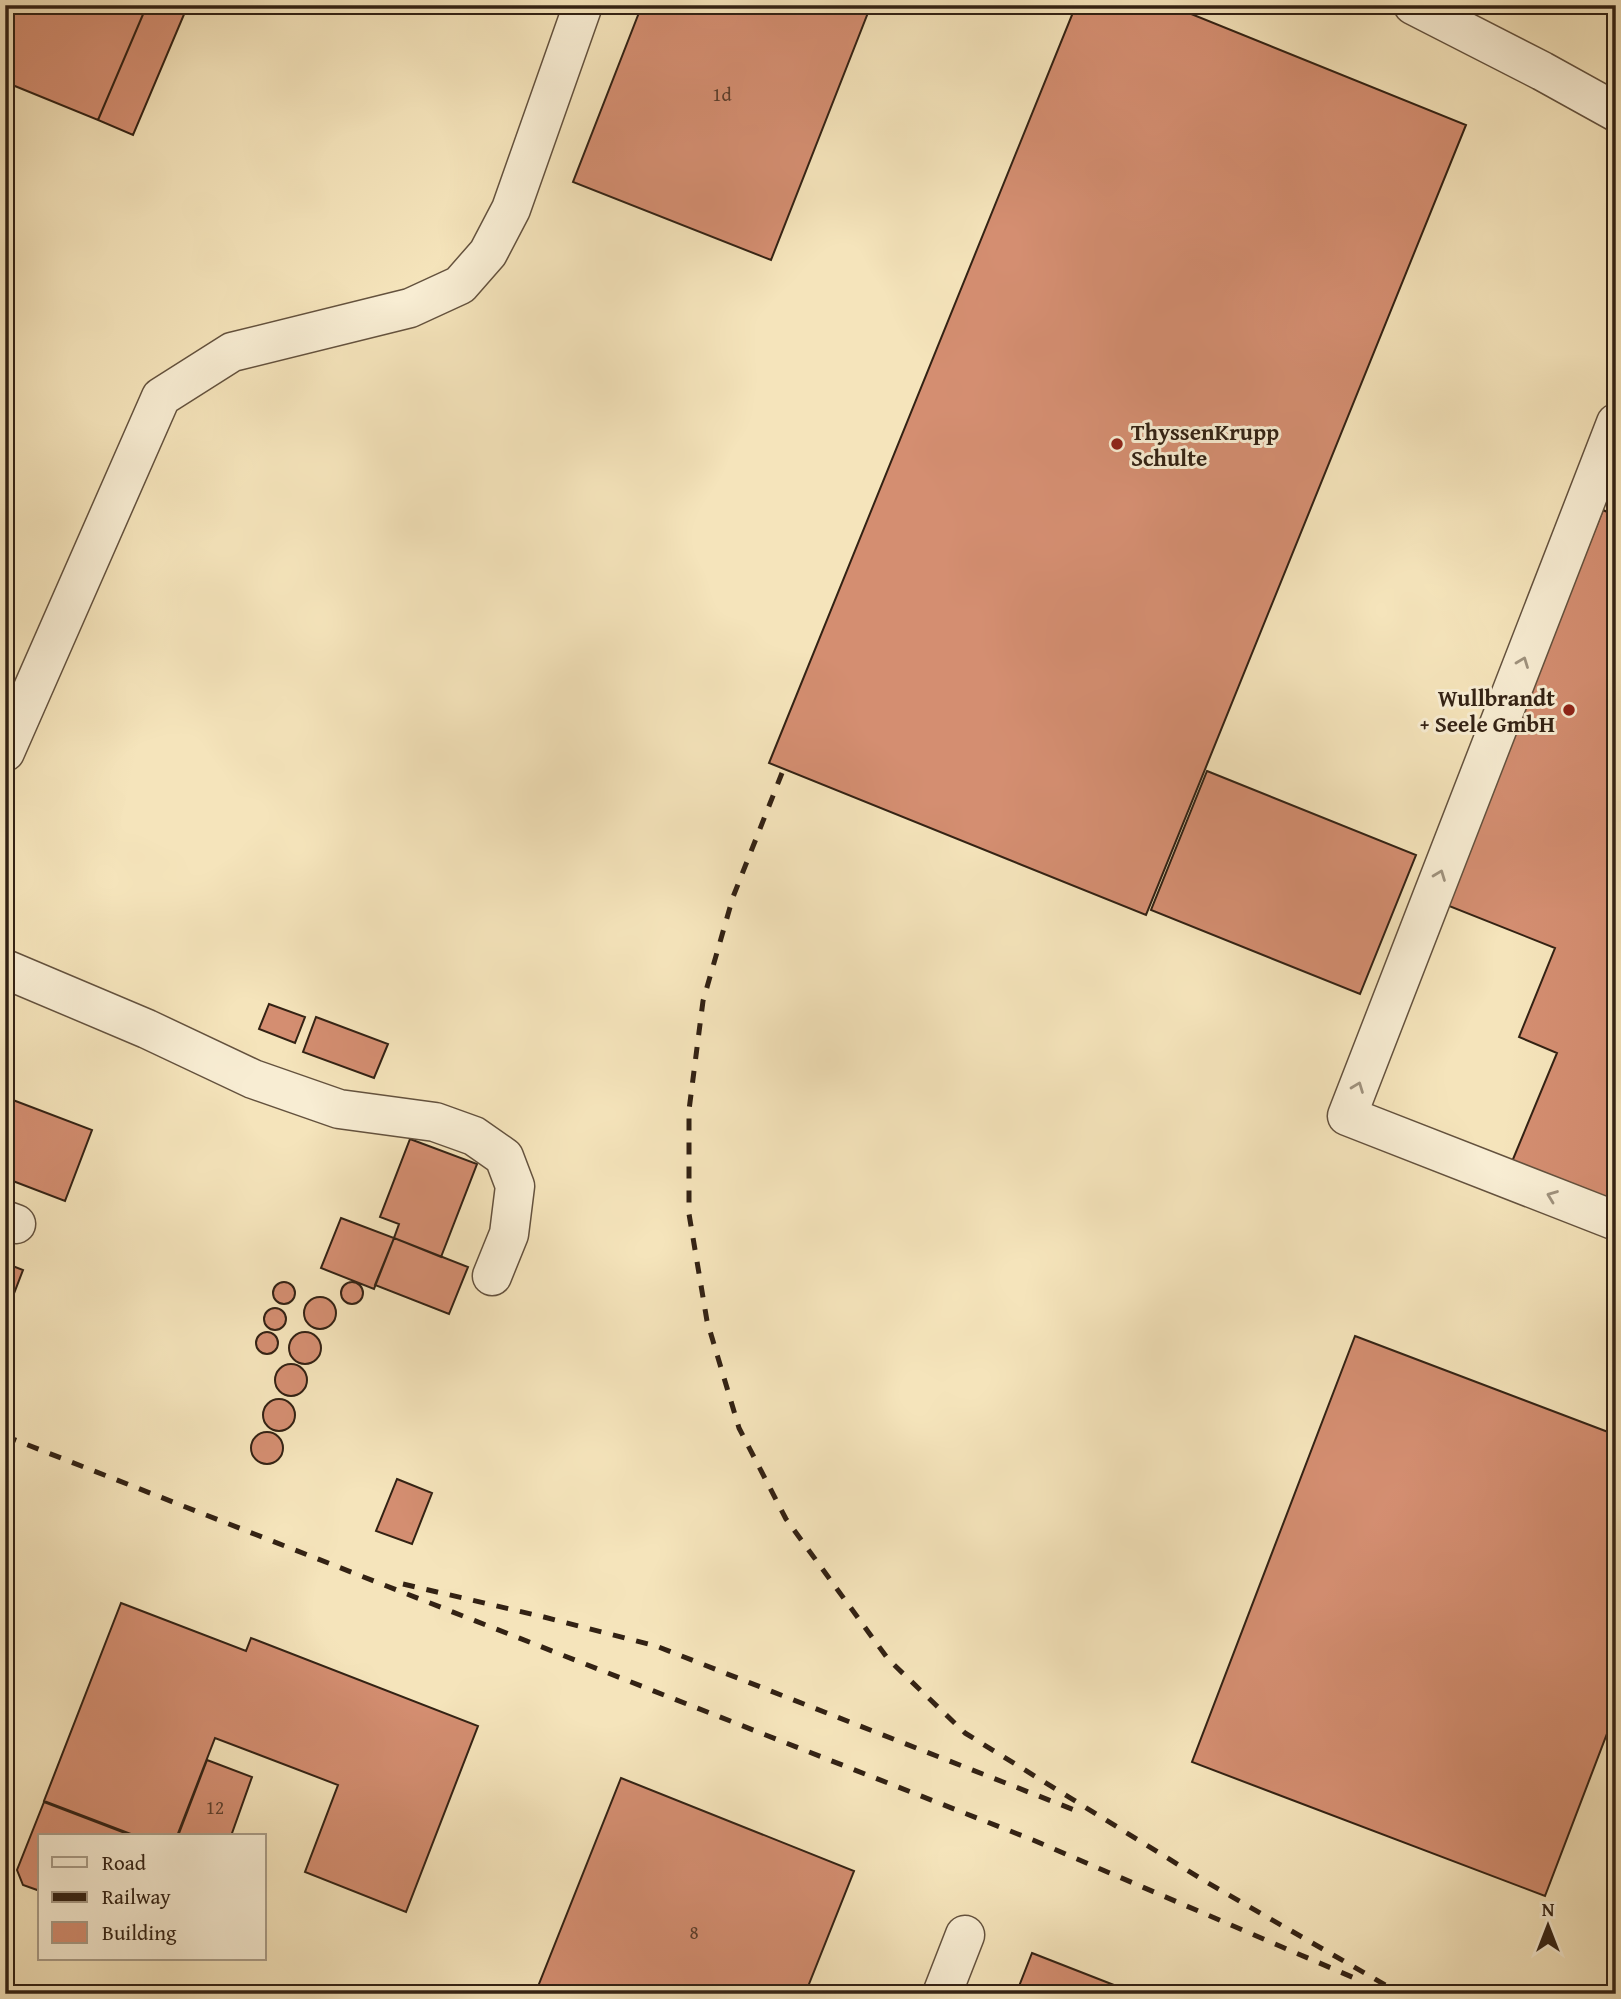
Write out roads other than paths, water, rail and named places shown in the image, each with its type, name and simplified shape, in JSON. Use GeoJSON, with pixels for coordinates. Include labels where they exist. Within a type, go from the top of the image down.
{"type":"FeatureCollection","features":[{"type":"Feature","properties":{"kind":"lane"},"geometry":{"type":"LineString","coordinates":[[5,752],[161,397],[232,352],[410,307],[460,285],[488,253],[511,209],[583,5]]}},
{"type":"Feature","properties":{"kind":"lane"},"geometry":{"type":"LineString","coordinates":[[1413,5],[1616,112]]}},
{"type":"Feature","properties":{"kind":"lane"},"geometry":{"type":"LineString","coordinates":[[1616,423],[1346,1116],[1616,1221]]}},
{"type":"Feature","properties":{"kind":"lane"},"geometry":{"type":"LineString","coordinates":[[5,969],[265,1083],[339,1109],[435,1122],[474,1136],[504,1157],[515,1186],[509,1234],[492,1276]]}},
{"type":"Feature","properties":{"kind":"lane"},"geometry":{"type":"LineString","coordinates":[[942,1994],[965,1935]]}},
{"type":"Feature","properties":{"kind":"railway"},"geometry":{"type":"LineString","coordinates":[[782,773],[733,897],[703,1001],[689,1110],[689,1214],[707,1321],[739,1428],[786,1519],[888,1659],[965,1733],[1208,1883],[1401,1994]]}},
{"type":"Feature","properties":{"kind":"railway"},"geometry":{"type":"LineString","coordinates":[[5,1436],[1033,1840],[1359,1980]]}},
{"type":"Feature","properties":{"kind":"railway"},"geometry":{"type":"LineString","coordinates":[[403,1584],[656,1646],[1082,1813]]}},
{"type":"Feature","properties":{"kind":"place","name":"ThyssenKrupp Schulte"},"geometry":{"type":"Point","coordinates":[1117,444]}},
{"type":"Feature","properties":{"kind":"place","name":"Wullbrandt + Seele GmbH"},"geometry":{"type":"Point","coordinates":[1569,710]}}]}
